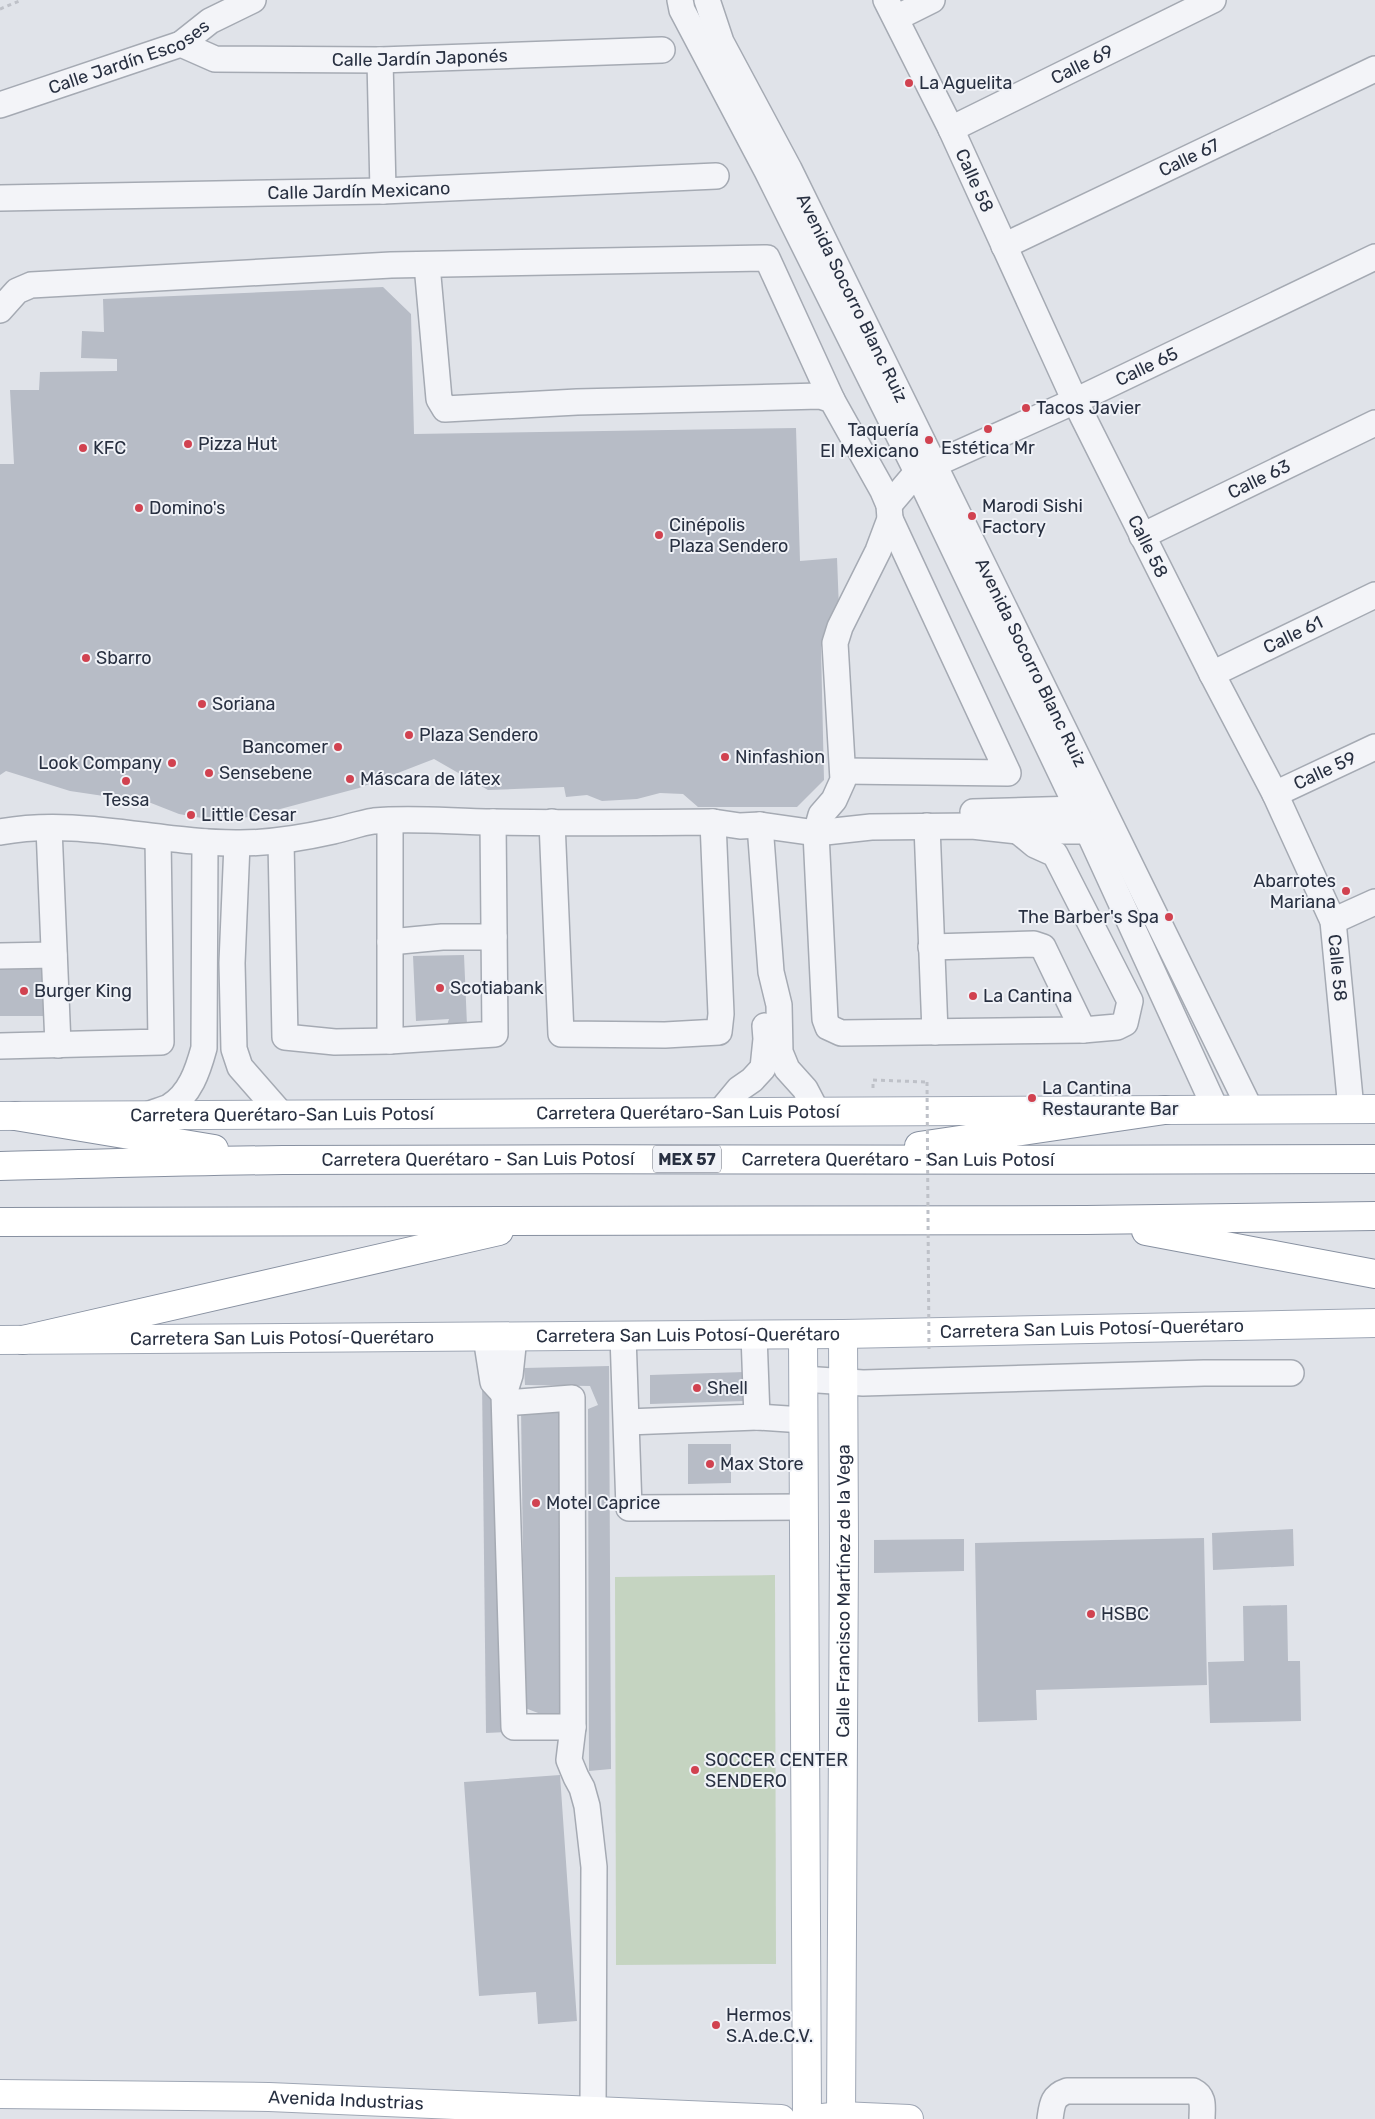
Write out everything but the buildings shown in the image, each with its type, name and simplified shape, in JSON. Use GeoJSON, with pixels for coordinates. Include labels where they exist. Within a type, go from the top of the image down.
{"type":"FeatureCollection","features":[{"type":"Feature","properties":{"kind":"main road","name":"Carretera Querétaro-San Luis Potosí"},"geometry":{"type":"LineString","coordinates":[[7,1116],[1363,1109]]}},
{"type":"Feature","properties":{"kind":"main road"},"geometry":{"type":"LineString","coordinates":[[830,1159],[1165,1110]]}},
{"type":"Feature","properties":{"kind":"main road"},"geometry":{"type":"LineString","coordinates":[[7,1116],[279,1160]]}},
{"type":"Feature","properties":{"kind":"main road","name":"Carretera Querétaro - San Luis Potosí"},"geometry":{"type":"LineString","coordinates":[[0,1166],[279,1160],[830,1159],[1092,1161],[1375,1159]]}},
{"type":"Feature","properties":{"kind":"main road"},"geometry":{"type":"LineString","coordinates":[[0,1222],[1086,1220],[1375,1216]]}},
{"type":"Feature","properties":{"kind":"main road"},"geometry":{"type":"LineString","coordinates":[[11,1340],[547,1220]]}},
{"type":"Feature","properties":{"kind":"main road"},"geometry":{"type":"LineString","coordinates":[[1086,1220],[1375,1274]]}},
{"type":"Feature","properties":{"kind":"main road","name":"Carretera San Luis Potosí-Querétaro"},"geometry":{"type":"LineString","coordinates":[[11,1340],[803,1335],[1375,1323]]}},
{"type":"Feature","properties":{"kind":"main road","name":"Calle Francisco Martínez de la Vega"},"geometry":{"type":"LineString","coordinates":[[833,2118],[842,1966],[843,1334]]}},
{"type":"Feature","properties":{"kind":"main road"},"geometry":{"type":"LineString","coordinates":[[803,1335],[802,1507],[807,2119]]}},
{"type":"Feature","properties":{"kind":"main road"},"geometry":{"type":"LineString","coordinates":[[803,1546],[844,1546]]}},
{"type":"Feature","properties":{"kind":"main road"},"geometry":{"type":"LineString","coordinates":[[806,1966],[842,1966]]}},
{"type":"Feature","properties":{"kind":"main road","name":"Avenida Industrias"},"geometry":{"type":"LineString","coordinates":[[0,2094],[269,2097],[781,2119]]}},
{"type":"Feature","properties":{"kind":"main road"},"geometry":{"type":"LineString","coordinates":[[833,2118],[909,2119]]}},
{"type":"Feature","properties":{"kind":"street","name":"Calle Jardín Escoses"},"geometry":{"type":"LineString","coordinates":[[0,105],[182,44],[210,21],[252,0]]}},
{"type":"Feature","properties":{"kind":"street","name":"Avenida Socorro Blanc Ruiz"},"geometry":{"type":"LineString","coordinates":[[680,0],[682,10],[712,45],[778,170],[921,461],[1250,1109]]}},
{"type":"Feature","properties":{"kind":"street","name":"Avenida Socorro Blanc Ruiz"},"geometry":{"type":"LineString","coordinates":[[707,0],[712,45]]}},
{"type":"Feature","properties":{"kind":"street"},"geometry":{"type":"LineString","coordinates":[[891,9],[932,0]]}},
{"type":"Feature","properties":{"kind":"street","name":"Calle 69"},"geometry":{"type":"LineString","coordinates":[[951,129],[1213,0]]}},
{"type":"Feature","properties":{"kind":"street","name":"Calle 58"},"geometry":{"type":"LineString","coordinates":[[891,9],[951,129],[1075,401],[1212,674],[1275,794],[1334,921],[1363,1109]]}},
{"type":"Feature","properties":{"kind":"street","name":"Calle Jardín Japonés"},"geometry":{"type":"LineString","coordinates":[[182,44],[215,59],[380,60],[662,50]]}},
{"type":"Feature","properties":{"kind":"street"},"geometry":{"type":"LineString","coordinates":[[380,60],[383,191]]}},
{"type":"Feature","properties":{"kind":"street","name":"Calle 67"},"geometry":{"type":"LineString","coordinates":[[1004,246],[1375,69]]}},
{"type":"Feature","properties":{"kind":"street","name":"Calle Jardín Mexicano"},"geometry":{"type":"LineString","coordinates":[[0,198],[383,191],[716,176]]}},
{"type":"Feature","properties":{"kind":"street","name":"Calle 65"},"geometry":{"type":"LineString","coordinates":[[921,461],[1075,401],[1375,257]]}},
{"type":"Feature","properties":{"kind":"street"},"geometry":{"type":"LineString","coordinates":[[0,286],[381,266],[767,258],[832,400],[888,505],[1008,773],[842,771]]}},
{"type":"Feature","properties":{"kind":"street"},"geometry":{"type":"LineString","coordinates":[[427,265],[439,399],[445,409],[640,400],[820,396],[832,400]]}},
{"type":"Feature","properties":{"kind":"street"},"geometry":{"type":"LineString","coordinates":[[0,310],[17,291],[31,285]]}},
{"type":"Feature","properties":{"kind":"street","name":"Calle 63"},"geometry":{"type":"LineString","coordinates":[[1142,536],[1375,423]]}},
{"type":"Feature","properties":{"kind":"street","name":"Avenida Socorro Blanc Ruiz"},"geometry":{"type":"LineString","coordinates":[[921,461],[1216,1110]]}},
{"type":"Feature","properties":{"kind":"street"},"geometry":{"type":"LineString","coordinates":[[921,461],[888,505],[878,551],[840,627],[835,643],[843,780],[834,800],[818,824],[825,1019],[828,1027],[841,1033],[1084,1030],[1117,1028],[1125,1023],[1130,1001],[1055,854],[1035,845],[1018,831]]}},
{"type":"Feature","properties":{"kind":"street","name":"Calle 61"},"geometry":{"type":"LineString","coordinates":[[1212,674],[1375,595]]}},
{"type":"Feature","properties":{"kind":"street","name":"Calle 59"},"geometry":{"type":"LineString","coordinates":[[1275,794],[1375,746]]}},
{"type":"Feature","properties":{"kind":"street"},"geometry":{"type":"LineString","coordinates":[[0,832],[77,828],[158,838],[237,844],[282,842],[372,821],[713,822],[740,826],[1083,820]]}},
{"type":"Feature","properties":{"kind":"street"},"geometry":{"type":"LineString","coordinates":[[818,824],[871,827],[972,826],[1018,831],[1083,820]]}},
{"type":"Feature","properties":{"kind":"street"},"geometry":{"type":"LineString","coordinates":[[390,821],[390,1041]]}},
{"type":"Feature","properties":{"kind":"street"},"geometry":{"type":"LineString","coordinates":[[282,842],[285,1037],[336,1042],[390,1041],[495,1034],[493,822]]}},
{"type":"Feature","properties":{"kind":"street"},"geometry":{"type":"LineString","coordinates":[[552,822],[561,1034],[665,1035],[720,1032],[721,1014],[713,822]]}},
{"type":"Feature","properties":{"kind":"street"},"geometry":{"type":"LineString","coordinates":[[760,825],[771,972],[779,1006],[780,1052],[787,1069],[804,1089],[817,1112]]}},
{"type":"Feature","properties":{"kind":"street"},"geometry":{"type":"LineString","coordinates":[[927,826],[935,1032]]}},
{"type":"Feature","properties":{"kind":"street"},"geometry":{"type":"LineString","coordinates":[[49,828],[58,1045]]}},
{"type":"Feature","properties":{"kind":"street"},"geometry":{"type":"LineString","coordinates":[[0,1046],[161,1042],[158,838]]}},
{"type":"Feature","properties":{"kind":"street"},"geometry":{"type":"LineString","coordinates":[[147,1115],[170,1106],[185,1092],[197,1072],[204,1048],[205,842]]}},
{"type":"Feature","properties":{"kind":"street"},"geometry":{"type":"LineString","coordinates":[[237,844],[232,964],[234,1049],[240,1067],[282,1115]]}},
{"type":"Feature","properties":{"kind":"street"},"geometry":{"type":"LineString","coordinates":[[1334,921],[1369,909]]}},
{"type":"Feature","properties":{"kind":"street"},"geometry":{"type":"LineString","coordinates":[[390,942],[442,937],[494,938]]}},
{"type":"Feature","properties":{"kind":"street"},"geometry":{"type":"LineString","coordinates":[[931,947],[1034,944],[1043,946],[1084,1030]]}},
{"type":"Feature","properties":{"kind":"street"},"geometry":{"type":"LineString","coordinates":[[0,956],[54,955]]}},
{"type":"Feature","properties":{"kind":"street"},"geometry":{"type":"LineString","coordinates":[[720,1112],[739,1089],[752,1080],[763,1068],[766,1039],[764,1007],[771,972]]}},
{"type":"Feature","properties":{"kind":"street"},"geometry":{"type":"LineString","coordinates":[[1178,1028],[1188,1031],[1196,1028],[1203,1016]]}},
{"type":"Feature","properties":{"kind":"street"},"geometry":{"type":"LineString","coordinates":[[754,1335],[757,1418]]}},
{"type":"Feature","properties":{"kind":"street"},"geometry":{"type":"LineString","coordinates":[[623,1336],[628,1422],[629,1508],[802,1507]]}},
{"type":"Feature","properties":{"kind":"street"},"geometry":{"type":"LineString","coordinates":[[486,1337],[493,1382],[504,1398]]}},
{"type":"Feature","properties":{"kind":"street"},"geometry":{"type":"LineString","coordinates":[[514,1337],[510,1375],[504,1398],[514,1727],[573,1726]]}},
{"type":"Feature","properties":{"kind":"street"},"geometry":{"type":"LineString","coordinates":[[803,1379],[873,1383],[1204,1373],[1291,1373]]}},
{"type":"Feature","properties":{"kind":"street"},"geometry":{"type":"LineString","coordinates":[[504,1398],[572,1398],[573,1726],[570,1760],[582,1788],[587,1806],[594,1867],[588,2110]]}},
{"type":"Feature","properties":{"kind":"street"},"geometry":{"type":"LineString","coordinates":[[628,1422],[757,1418],[803,1420]]}},
{"type":"Feature","properties":{"kind":"street"},"geometry":{"type":"LineString","coordinates":[[1050,2119],[1053,2099],[1067,2091],[1193,2092],[1199,2094],[1203,2100],[1202,2119]]}},
{"type":"Feature","properties":{"kind":"path"},"geometry":{"type":"LineString","coordinates":[[0,9],[22,0]]}},
{"type":"Feature","properties":{"kind":"path"},"geometry":{"type":"LineString","coordinates":[[927,1082],[929,1349]]}},
{"type":"Feature","properties":{"kind":"green space","name":"SOCCER CENTER SENDERO"},"geometry":{"type":"Polygon","coordinates":[[[775,1575],[776,1964],[616,1965],[615,1577],[775,1575]]]}},
{"type":"Feature","properties":{"kind":"place","name":"La Aguelita"},"geometry":{"type":"Point","coordinates":[909,83]}},
{"type":"Feature","properties":{"kind":"place","name":"Tacos Javier"},"geometry":{"type":"Point","coordinates":[1026,408]}},
{"type":"Feature","properties":{"kind":"place","name":"Estética Mr"},"geometry":{"type":"Point","coordinates":[988,429]}},
{"type":"Feature","properties":{"kind":"place","name":"Taquería El Mexicano"},"geometry":{"type":"Point","coordinates":[929,440]}},
{"type":"Feature","properties":{"kind":"place","name":"Pizza Hut"},"geometry":{"type":"Point","coordinates":[188,444]}},
{"type":"Feature","properties":{"kind":"place","name":"KFC"},"geometry":{"type":"Point","coordinates":[83,448]}},
{"type":"Feature","properties":{"kind":"place","name":"Domino's"},"geometry":{"type":"Point","coordinates":[139,508]}},
{"type":"Feature","properties":{"kind":"place","name":"Marodi Sishi Factory"},"geometry":{"type":"Point","coordinates":[972,516]}},
{"type":"Feature","properties":{"kind":"place","name":"Cinépolis Plaza Sendero"},"geometry":{"type":"Point","coordinates":[659,535]}},
{"type":"Feature","properties":{"kind":"place","name":"Sbarro"},"geometry":{"type":"Point","coordinates":[86,658]}},
{"type":"Feature","properties":{"kind":"place","name":"Soriana"},"geometry":{"type":"Point","coordinates":[202,704]}},
{"type":"Feature","properties":{"kind":"place","name":"Plaza Sendero"},"geometry":{"type":"Point","coordinates":[409,735]}},
{"type":"Feature","properties":{"kind":"place","name":"Bancomer"},"geometry":{"type":"Point","coordinates":[338,747]}},
{"type":"Feature","properties":{"kind":"place","name":"Ninfashion"},"geometry":{"type":"Point","coordinates":[725,757]}},
{"type":"Feature","properties":{"kind":"place","name":"Look Company"},"geometry":{"type":"Point","coordinates":[172,763]}},
{"type":"Feature","properties":{"kind":"place","name":"Sensebene"},"geometry":{"type":"Point","coordinates":[209,773]}},
{"type":"Feature","properties":{"kind":"place","name":"Máscara de látex"},"geometry":{"type":"Point","coordinates":[350,779]}},
{"type":"Feature","properties":{"kind":"place","name":"Tessa"},"geometry":{"type":"Point","coordinates":[126,781]}},
{"type":"Feature","properties":{"kind":"place","name":"Little Cesar"},"geometry":{"type":"Point","coordinates":[191,815]}},
{"type":"Feature","properties":{"kind":"place","name":"Abarrotes Mariana"},"geometry":{"type":"Point","coordinates":[1346,891]}},
{"type":"Feature","properties":{"kind":"place","name":"The Barber's Spa"},"geometry":{"type":"Point","coordinates":[1169,917]}},
{"type":"Feature","properties":{"kind":"place","name":"Scotiabank"},"geometry":{"type":"Point","coordinates":[440,988]}},
{"type":"Feature","properties":{"kind":"place","name":"Burger King"},"geometry":{"type":"Point","coordinates":[24,991]}},
{"type":"Feature","properties":{"kind":"place","name":"La Cantina"},"geometry":{"type":"Point","coordinates":[973,996]}},
{"type":"Feature","properties":{"kind":"place","name":"La Cantina Restaurante Bar"},"geometry":{"type":"Point","coordinates":[1032,1098]}},
{"type":"Feature","properties":{"kind":"place","name":"Shell"},"geometry":{"type":"Point","coordinates":[697,1388]}},
{"type":"Feature","properties":{"kind":"place","name":"Max Store"},"geometry":{"type":"Point","coordinates":[710,1464]}},
{"type":"Feature","properties":{"kind":"place","name":"Motel Caprice"},"geometry":{"type":"Point","coordinates":[536,1503]}},
{"type":"Feature","properties":{"kind":"place","name":"HSBC"},"geometry":{"type":"Point","coordinates":[1091,1614]}},
{"type":"Feature","properties":{"kind":"place","name":"SOCCER CENTER SENDERO"},"geometry":{"type":"Point","coordinates":[695,1770]}},
{"type":"Feature","properties":{"kind":"place","name":"Hermos S.A.de.C.V."},"geometry":{"type":"Point","coordinates":[716,2025]}}]}
